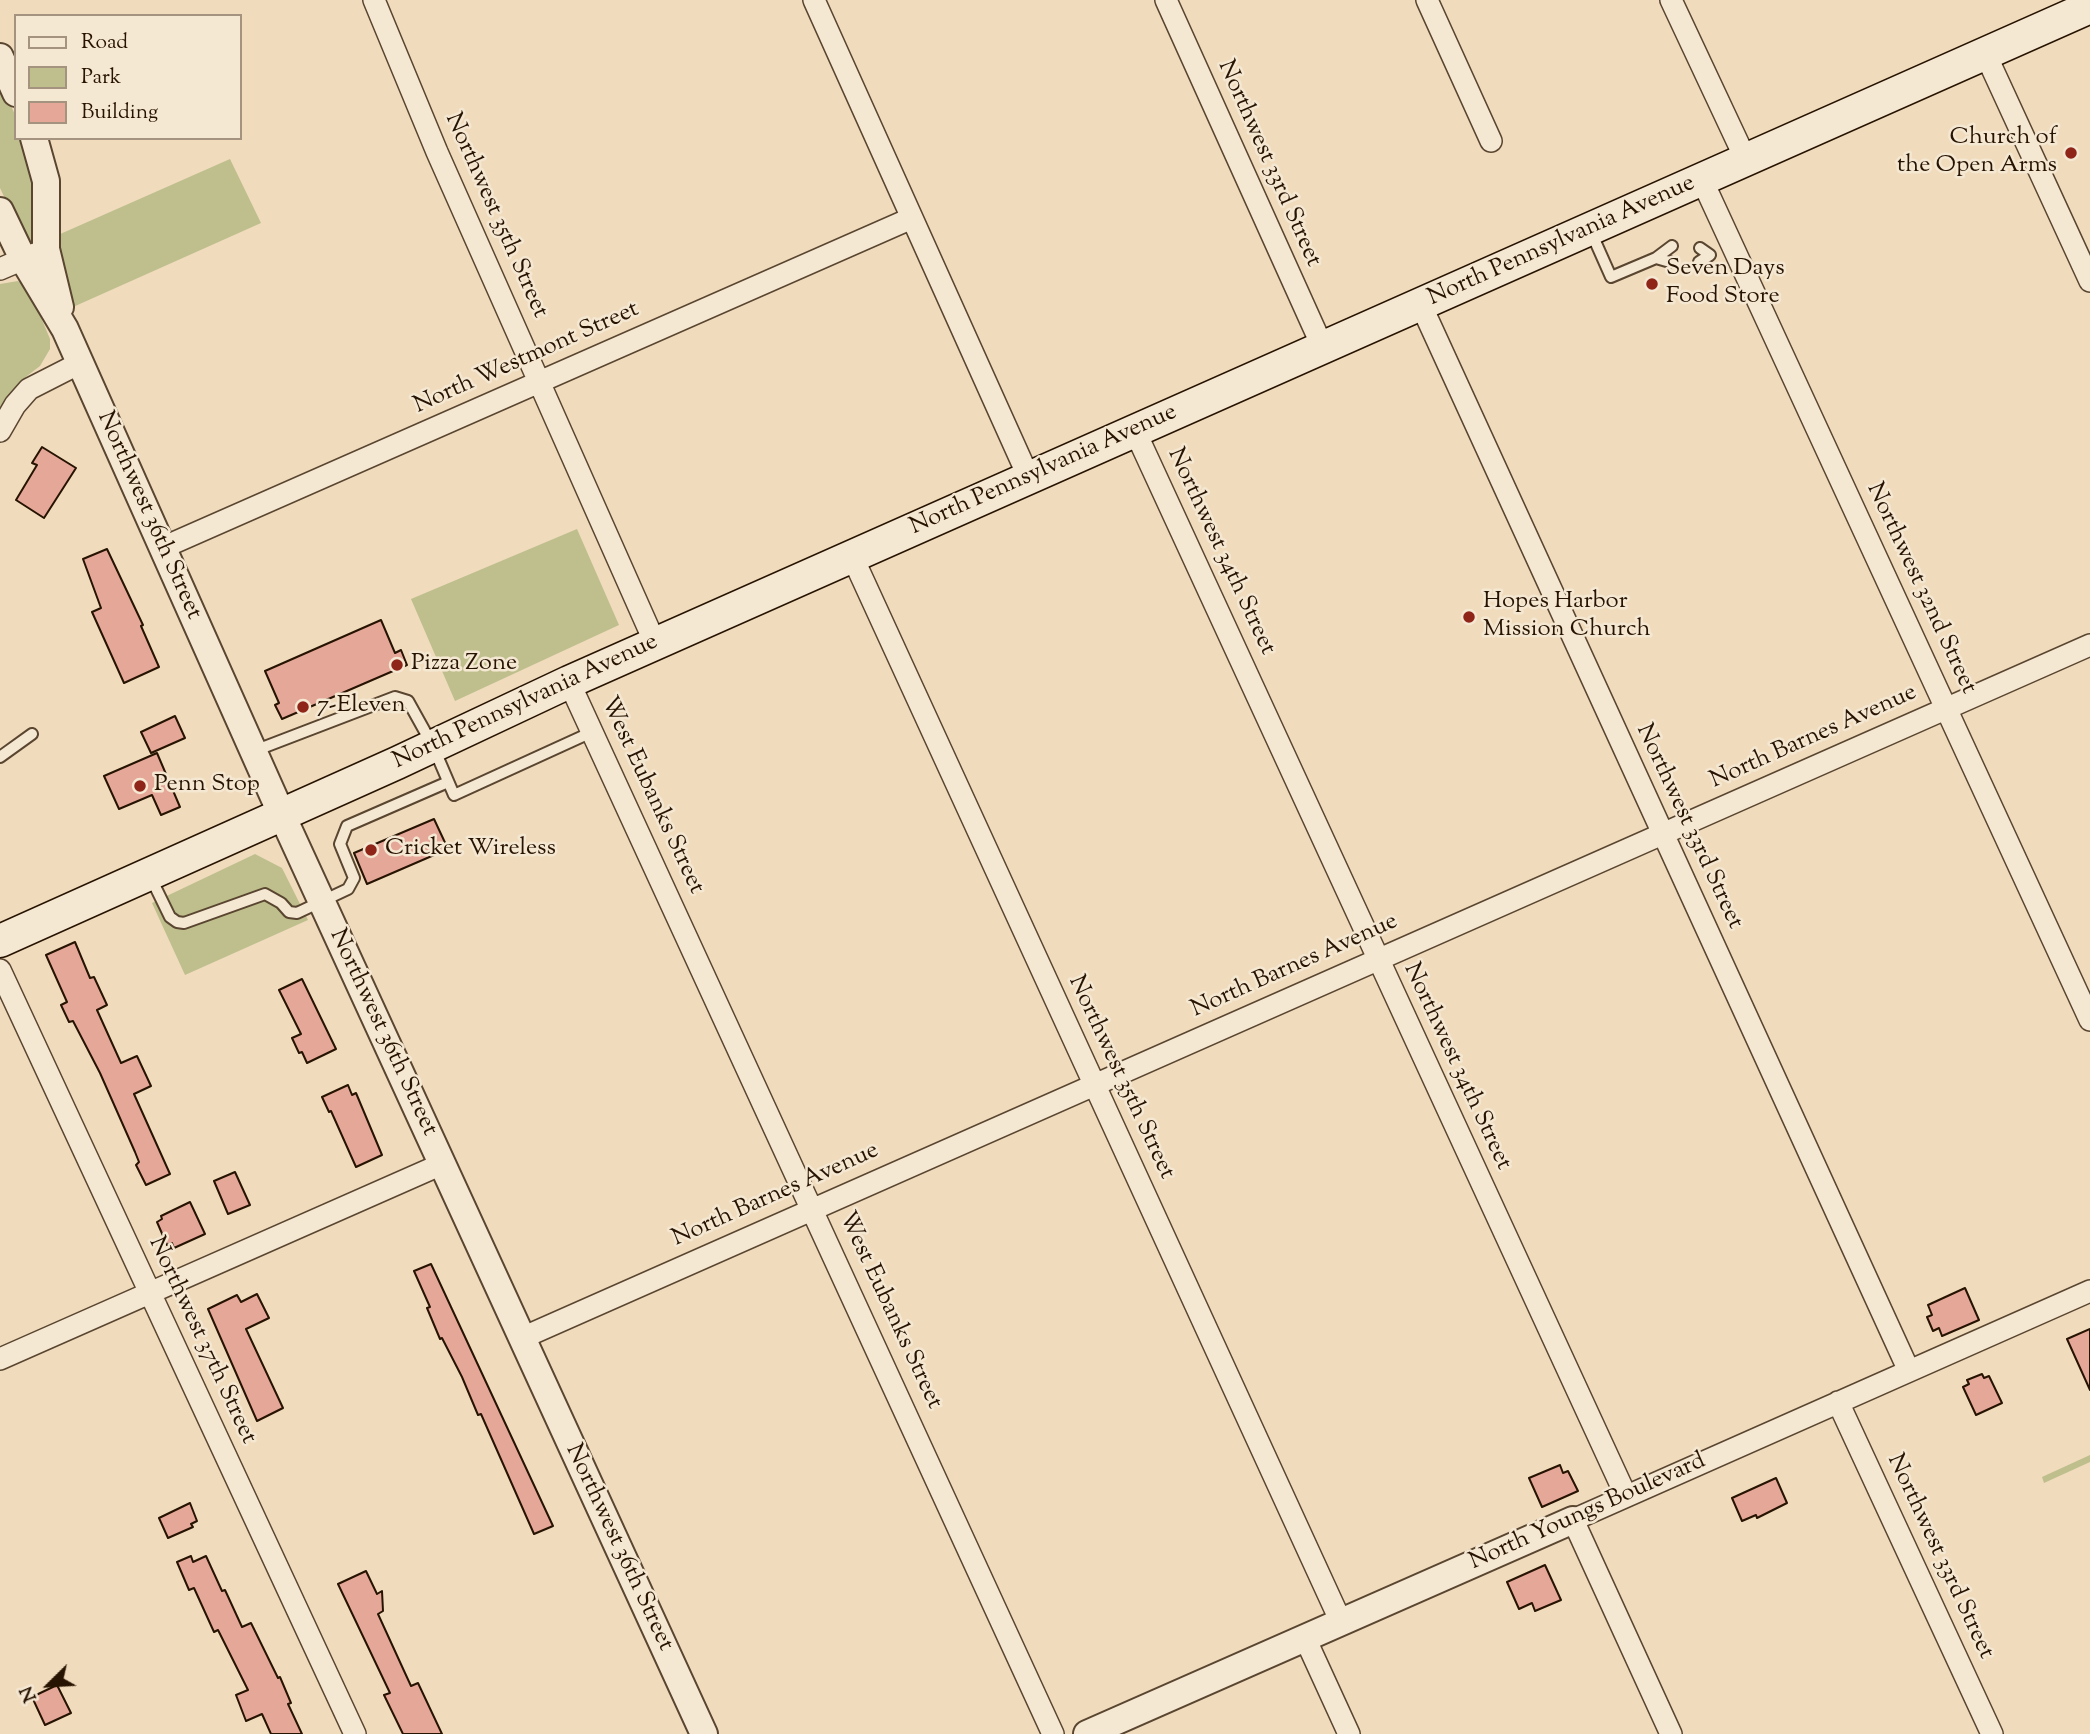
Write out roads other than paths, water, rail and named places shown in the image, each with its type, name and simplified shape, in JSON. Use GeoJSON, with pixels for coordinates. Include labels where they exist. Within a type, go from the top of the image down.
{"type":"FeatureCollection","features":[{"type":"Feature","properties":{"kind":"main road","name":"North Pennsylvania Avenue"},"geometry":{"type":"LineString","coordinates":[[0,941],[655,643],[1985,53],[2072,8]]}},
{"type":"Feature","properties":{"kind":"street","name":"Northwest 35th Street"},"geometry":{"type":"LineString","coordinates":[[374,0],[437,152],[655,643]]}},
{"type":"Feature","properties":{"kind":"street"},"geometry":{"type":"LineString","coordinates":[[814,0],[1029,478]]}},
{"type":"Feature","properties":{"kind":"street","name":"Northwest 33rd Street"},"geometry":{"type":"LineString","coordinates":[[1166,0],[1323,348]]}},
{"type":"Feature","properties":{"kind":"street"},"geometry":{"type":"LineString","coordinates":[[1427,0],[1491,141]]}},
{"type":"Feature","properties":{"kind":"street"},"geometry":{"type":"LineString","coordinates":[[1671,0],[1746,160]]}},
{"type":"Feature","properties":{"kind":"street"},"geometry":{"type":"LineString","coordinates":[[1985,53],[2090,281]]}},
{"type":"Feature","properties":{"kind":"street"},"geometry":{"type":"LineString","coordinates":[[0,57],[14,88]]}},
{"type":"Feature","properties":{"kind":"street"},"geometry":{"type":"LineString","coordinates":[[23,259],[46,181],[35,140]]}},
{"type":"Feature","properties":{"kind":"street","name":"Northwest 32nd Street"},"geometry":{"type":"LineString","coordinates":[[1702,180],[2090,1020]]}},
{"type":"Feature","properties":{"kind":"street","name":"Northwest 36th Street"},"geometry":{"type":"LineString","coordinates":[[0,211],[23,259],[65,330],[281,813],[704,1734]]}},
{"type":"Feature","properties":{"kind":"street","name":"North Westmont Street"},"geometry":{"type":"LineString","coordinates":[[162,548],[912,218]]}},
{"type":"Feature","properties":{"kind":"street","name":"Northwest 33rd Street"},"geometry":{"type":"LineString","coordinates":[[1421,305],[1909,1371]]}},
{"type":"Feature","properties":{"kind":"street"},"geometry":{"type":"LineString","coordinates":[[0,431],[15,405],[29,388],[80,363]]}},
{"type":"Feature","properties":{"kind":"street","name":"Northwest 34th Street"},"geometry":{"type":"LineString","coordinates":[[1135,430],[1626,1496]]}},
{"type":"Feature","properties":{"kind":"street","name":"Northwest 35th Street"},"geometry":{"type":"LineString","coordinates":[[852,556],[1341,1622]]}},
{"type":"Feature","properties":{"kind":"street","name":"North Barnes Avenue"},"geometry":{"type":"LineString","coordinates":[[522,1338],[2090,645]]}},
{"type":"Feature","properties":{"kind":"street","name":"West Eubanks Street"},"geometry":{"type":"LineString","coordinates":[[569,682],[1053,1734]]}},
{"type":"Feature","properties":{"kind":"street","name":"Northwest 37th Street"},"geometry":{"type":"LineString","coordinates":[[0,970],[355,1734]]}},
{"type":"Feature","properties":{"kind":"street"},"geometry":{"type":"LineString","coordinates":[[0,1359],[442,1164]]}},
{"type":"Feature","properties":{"kind":"street","name":"North Youngs Boulevard"},"geometry":{"type":"LineString","coordinates":[[1087,1734],[2090,1291]]}},
{"type":"Feature","properties":{"kind":"street","name":"Northwest 33rd Street"},"geometry":{"type":"LineString","coordinates":[[1838,1402],[1992,1734]]}},
{"type":"Feature","properties":{"kind":"street"},"geometry":{"type":"LineString","coordinates":[[1573,1520],[1671,1734]]}},
{"type":"Feature","properties":{"kind":"street"},"geometry":{"type":"LineString","coordinates":[[1305,1637],[1349,1734]]}},
{"type":"Feature","properties":{"kind":"lane"},"geometry":{"type":"LineString","coordinates":[[1590,229],[1611,278],[1656,258],[1672,246]]}},
{"type":"Feature","properties":{"kind":"lane"},"geometry":{"type":"LineString","coordinates":[[1699,262],[1732,245]]}},
{"type":"Feature","properties":{"kind":"lane"},"geometry":{"type":"LineString","coordinates":[[1700,248],[1710,255]]}},
{"type":"Feature","properties":{"kind":"lane"},"geometry":{"type":"LineString","coordinates":[[1656,258],[1670,262]]}},
{"type":"Feature","properties":{"kind":"lane"},"geometry":{"type":"LineString","coordinates":[[254,751],[395,697],[408,701],[433,746],[454,795],[592,732]]}},
{"type":"Feature","properties":{"kind":"lane"},"geometry":{"type":"LineString","coordinates":[[0,757],[32,734]]}},
{"type":"Feature","properties":{"kind":"lane"},"geometry":{"type":"LineString","coordinates":[[149,873],[170,917],[177,922],[184,923],[265,894],[281,903],[289,912],[297,913],[348,889],[354,878],[340,844],[348,826],[448,782]]}},
{"type":"Feature","properties":{"kind":"place","name":"Church of the Open Arms"},"geometry":{"type":"Point","coordinates":[2071,153]}},
{"type":"Feature","properties":{"kind":"place","name":"Seven Days Food Store"},"geometry":{"type":"Point","coordinates":[1652,284]}},
{"type":"Feature","properties":{"kind":"place","name":"Hopes Harbor Mission Church"},"geometry":{"type":"Point","coordinates":[1469,617]}},
{"type":"Feature","properties":{"kind":"place","name":"Pizza Zone"},"geometry":{"type":"Point","coordinates":[397,665]}},
{"type":"Feature","properties":{"kind":"place","name":"7-Eleven"},"geometry":{"type":"Point","coordinates":[303,707]}},
{"type":"Feature","properties":{"kind":"place","name":"Penn Stop"},"geometry":{"type":"Point","coordinates":[140,786]}},
{"type":"Feature","properties":{"kind":"place","name":"Cricket Wireless"},"geometry":{"type":"Point","coordinates":[371,850]}}]}
